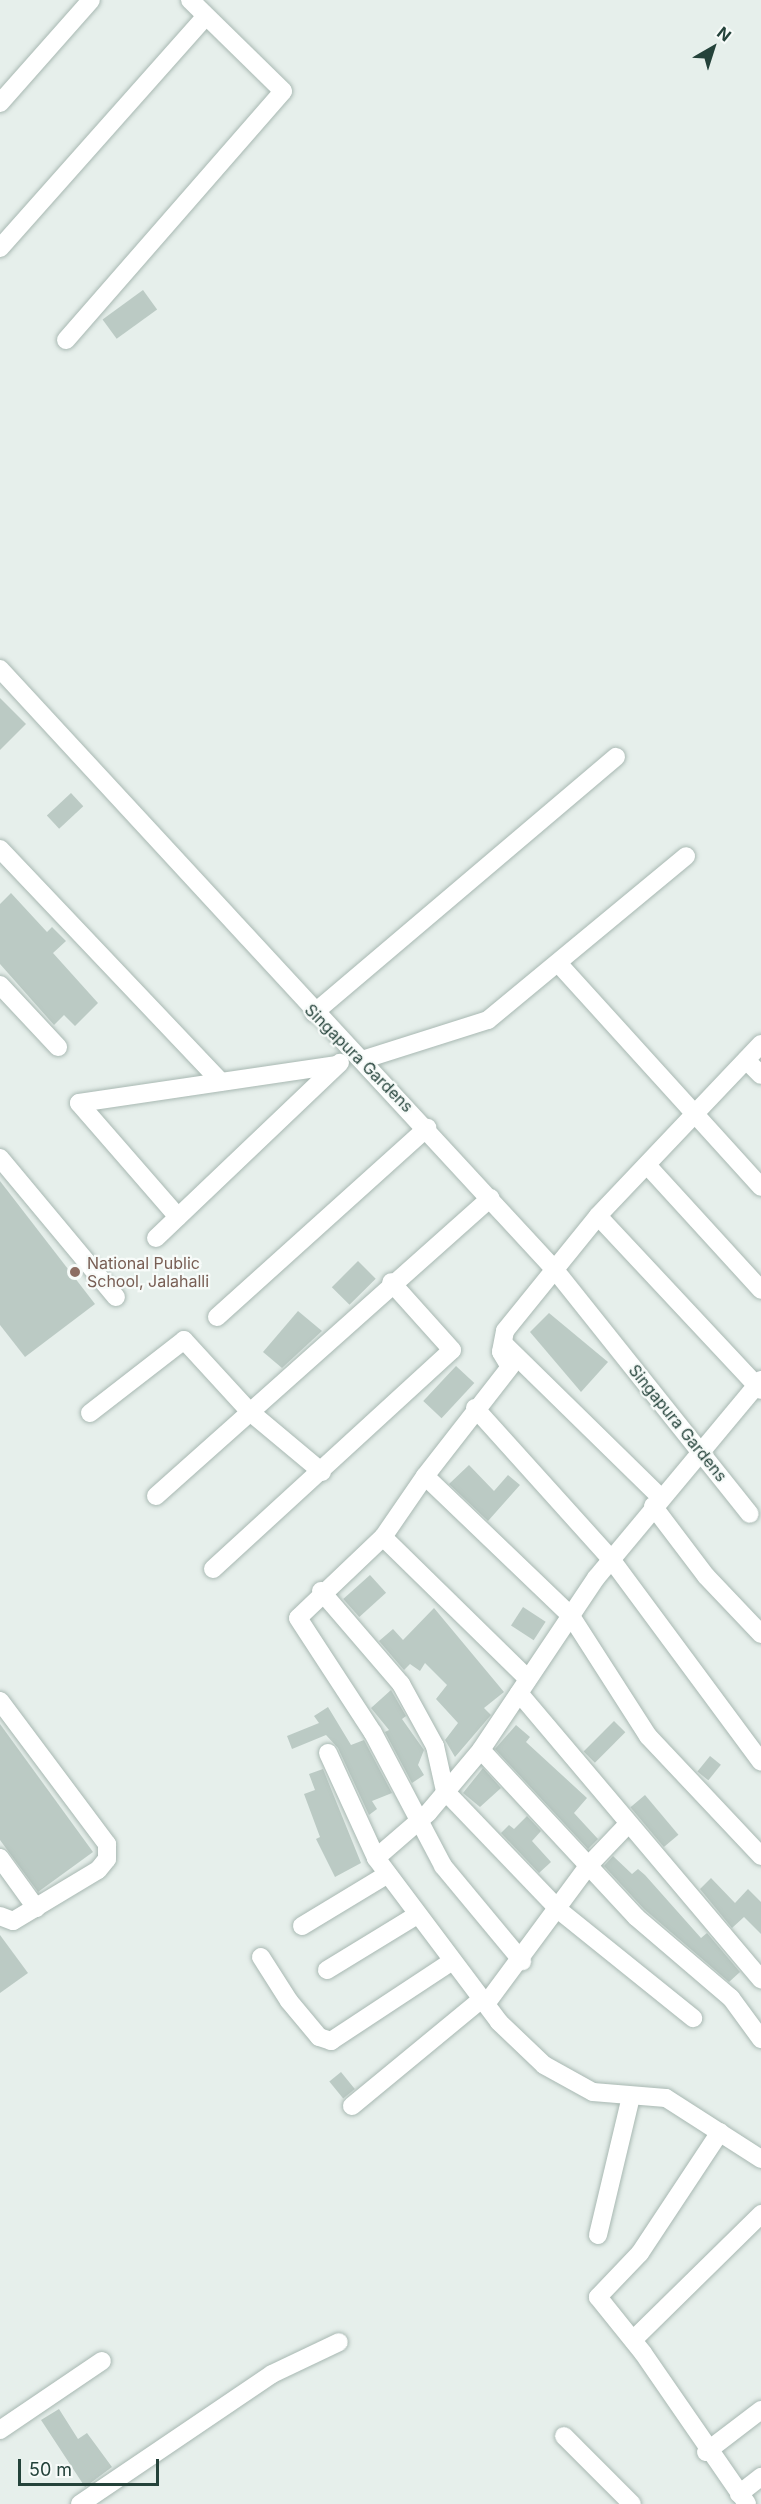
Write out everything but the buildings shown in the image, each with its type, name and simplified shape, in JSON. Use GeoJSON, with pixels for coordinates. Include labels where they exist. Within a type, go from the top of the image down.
{"type":"FeatureCollection","features":[{"type":"Feature","properties":{"kind":"street"},"geometry":{"type":"LineString","coordinates":[[0,103],[91,0]]}},
{"type":"Feature","properties":{"kind":"street"},"geometry":{"type":"LineString","coordinates":[[66,340],[283,91],[190,0]]}},
{"type":"Feature","properties":{"kind":"street"},"geometry":{"type":"LineString","coordinates":[[0,248],[206,16]]}},
{"type":"Feature","properties":{"kind":"street","name":"Singapura Gardens"},"geometry":{"type":"LineString","coordinates":[[0,669],[314,1013],[359,1055],[555,1270],[750,1514]]}},
{"type":"Feature","properties":{"kind":"street"},"geometry":{"type":"LineString","coordinates":[[314,1013],[616,757]]}},
{"type":"Feature","properties":{"kind":"street"},"geometry":{"type":"LineString","coordinates":[[0,849],[221,1082]]}},
{"type":"Feature","properties":{"kind":"street"},"geometry":{"type":"LineString","coordinates":[[178,1217],[79,1103],[337,1065],[359,1055],[488,1020],[686,856]]}},
{"type":"Feature","properties":{"kind":"street"},"geometry":{"type":"LineString","coordinates":[[558,963],[694,1117],[761,1187]]}},
{"type":"Feature","properties":{"kind":"street"},"geometry":{"type":"LineString","coordinates":[[0,985],[58,1047]]}},
{"type":"Feature","properties":{"kind":"street"},"geometry":{"type":"LineString","coordinates":[[500,1341],[598,1216],[761,1044]]}},
{"type":"Feature","properties":{"kind":"street"},"geometry":{"type":"LineString","coordinates":[[746,1060],[761,1075]]}},
{"type":"Feature","properties":{"kind":"street"},"geometry":{"type":"LineString","coordinates":[[156,1238],[337,1065]]}},
{"type":"Feature","properties":{"kind":"street"},"geometry":{"type":"LineString","coordinates":[[217,1317],[427,1128]]}},
{"type":"Feature","properties":{"kind":"street"},"geometry":{"type":"LineString","coordinates":[[0,1158],[116,1297]]}},
{"type":"Feature","properties":{"kind":"street"},"geometry":{"type":"LineString","coordinates":[[647,1165],[761,1290]]}},
{"type":"Feature","properties":{"kind":"street"},"geometry":{"type":"LineString","coordinates":[[156,1496],[391,1282],[413,1272],[490,1198]]}},
{"type":"Feature","properties":{"kind":"street"},"geometry":{"type":"LineString","coordinates":[[376,1858],[417,1823],[481,1750],[570,1616],[611,1559],[699,1449],[759,1385],[598,1216]]}},
{"type":"Feature","properties":{"kind":"street"},"geometry":{"type":"LineString","coordinates":[[213,1569],[322,1472],[452,1350],[391,1282]]}},
{"type":"Feature","properties":{"kind":"street"},"geometry":{"type":"LineString","coordinates":[[90,1413],[184,1340],[249,1411],[322,1472]]}},
{"type":"Feature","properties":{"kind":"street"},"geometry":{"type":"LineString","coordinates":[[500,1341],[510,1367],[475,1408],[382,1537],[321,1592],[298,1618],[373,1732],[417,1823],[479,1915],[522,1961]]}},
{"type":"Feature","properties":{"kind":"street"},"geometry":{"type":"LineString","coordinates":[[500,1341],[656,1502],[706,1576],[761,1634]]}},
{"type":"Feature","properties":{"kind":"street"},"geometry":{"type":"LineString","coordinates":[[475,1408],[611,1559],[761,1762]]}},
{"type":"Feature","properties":{"kind":"street"},"geometry":{"type":"LineString","coordinates":[[424,1476],[570,1616],[648,1736],[761,1856]]}},
{"type":"Feature","properties":{"kind":"street"},"geometry":{"type":"LineString","coordinates":[[382,1537],[524,1686],[628,1824],[761,1979]]}},
{"type":"Feature","properties":{"kind":"street"},"geometry":{"type":"LineString","coordinates":[[321,1592],[401,1684],[435,1746],[446,1791],[560,1911],[693,2018]]}},
{"type":"Feature","properties":{"kind":"street"},"geometry":{"type":"LineString","coordinates":[[0,1701],[107,1844],[107,1859],[98,1870],[13,1921],[0,1916]]}},
{"type":"Feature","properties":{"kind":"street"},"geometry":{"type":"LineString","coordinates":[[481,1750],[672,1951],[706,1973],[761,2038]]}},
{"type":"Feature","properties":{"kind":"street"},"geometry":{"type":"LineString","coordinates":[[328,1753],[376,1858],[451,1962],[484,2002],[544,2065],[593,2092],[631,2097],[666,2098],[761,2160]]}},
{"type":"Feature","properties":{"kind":"street"},"geometry":{"type":"LineString","coordinates":[[352,2106],[484,2002],[522,1961],[560,1911],[589,1865],[628,1824]]}},
{"type":"Feature","properties":{"kind":"street"},"geometry":{"type":"LineString","coordinates":[[0,1858],[36,1908]]}},
{"type":"Feature","properties":{"kind":"street"},"geometry":{"type":"LineString","coordinates":[[302,1926],[388,1874]]}},
{"type":"Feature","properties":{"kind":"street"},"geometry":{"type":"LineString","coordinates":[[327,1970],[417,1915]]}},
{"type":"Feature","properties":{"kind":"street"},"geometry":{"type":"LineString","coordinates":[[261,1957],[289,2001],[319,2037],[331,2041],[451,1962]]}},
{"type":"Feature","properties":{"kind":"street"},"geometry":{"type":"LineString","coordinates":[[598,2235],[631,2097]]}},
{"type":"Feature","properties":{"kind":"street"},"geometry":{"type":"LineString","coordinates":[[720,2132],[640,2253],[597,2296],[633,2340],[706,2452],[743,2499],[761,2477]]}},
{"type":"Feature","properties":{"kind":"street"},"geometry":{"type":"LineString","coordinates":[[633,2340],[761,2214]]}},
{"type":"Feature","properties":{"kind":"street"},"geometry":{"type":"LineString","coordinates":[[80,2504],[272,2374],[339,2342]]}},
{"type":"Feature","properties":{"kind":"street"},"geometry":{"type":"LineString","coordinates":[[0,2430],[102,2361]]}},
{"type":"Feature","properties":{"kind":"street"},"geometry":{"type":"LineString","coordinates":[[706,2452],[761,2410]]}},
{"type":"Feature","properties":{"kind":"street"},"geometry":{"type":"LineString","coordinates":[[564,2436],[632,2504]]}},
{"type":"Feature","properties":{"kind":"place","name":"National Public School, Jalahalli"},"geometry":{"type":"Point","coordinates":[75,1272]}}]}
